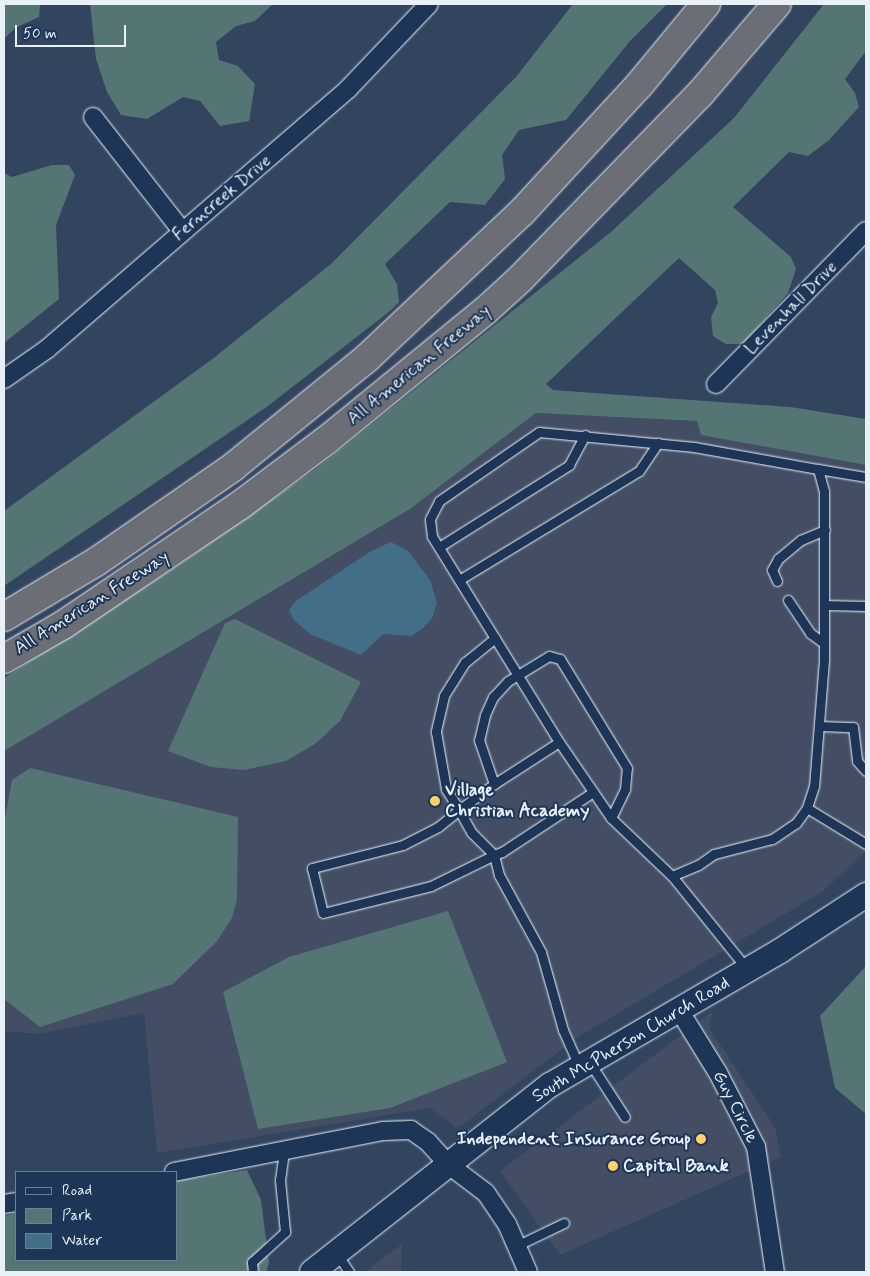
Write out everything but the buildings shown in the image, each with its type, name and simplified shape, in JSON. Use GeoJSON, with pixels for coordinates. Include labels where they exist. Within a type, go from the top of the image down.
{"type":"FeatureCollection","features":[{"type":"Feature","properties":{"kind":"highway","name":"All American Freeway"},"geometry":{"type":"LineString","coordinates":[[4,617],[96,562],[233,467],[367,358],[522,212],[640,84],[706,4]]}},
{"type":"Feature","properties":{"kind":"highway","name":"All American Freeway"},"geometry":{"type":"LineString","coordinates":[[4,659],[63,625],[239,506],[335,433],[478,317],[520,280],[700,94],[777,4]]}},
{"type":"Feature","properties":{"kind":"main road","name":"South McPherson Church Road"},"geometry":{"type":"LineString","coordinates":[[312,1272],[343,1263],[449,1165],[550,1085],[747,970],[866,896]]}},
{"type":"Feature","properties":{"kind":"street","name":"Ferncreek Drive"},"geometry":{"type":"LineString","coordinates":[[4,379],[47,349],[348,89],[429,4]]}},
{"type":"Feature","properties":{"kind":"street"},"geometry":{"type":"LineString","coordinates":[[94,117],[182,231]]}},
{"type":"Feature","properties":{"kind":"street","name":"Levenhall Drive"},"geometry":{"type":"LineString","coordinates":[[716,384],[864,237]]}},
{"type":"Feature","properties":{"kind":"street","name":"Guy Circle"},"geometry":{"type":"LineString","coordinates":[[679,1010],[718,1073],[756,1147],[775,1272]]}},
{"type":"Feature","properties":{"kind":"street"},"geometry":{"type":"LineString","coordinates":[[178,1171],[383,1131],[411,1130],[428,1142],[449,1165],[486,1193],[518,1245],[528,1272]]}},
{"type":"Feature","properties":{"kind":"lane"},"geometry":{"type":"LineString","coordinates":[[747,970],[672,876],[611,818],[559,742],[432,536],[430,519],[439,501],[539,432],[658,443],[866,477]]}},
{"type":"Feature","properties":{"kind":"lane"},"geometry":{"type":"LineString","coordinates":[[439,547],[569,465],[586,435]]}},
{"type":"Feature","properties":{"kind":"lane"},"geometry":{"type":"LineString","coordinates":[[459,580],[639,471],[658,443]]}},
{"type":"Feature","properties":{"kind":"lane"},"geometry":{"type":"LineString","coordinates":[[672,876],[698,865],[714,854],[772,839],[796,823],[808,808],[814,786],[824,643],[824,491],[818,470]]}},
{"type":"Feature","properties":{"kind":"lane"},"geometry":{"type":"LineString","coordinates":[[777,581],[772,570],[778,559],[801,540],[825,530]]}},
{"type":"Feature","properties":{"kind":"lane"},"geometry":{"type":"LineString","coordinates":[[788,600],[810,632],[824,643]]}},
{"type":"Feature","properties":{"kind":"lane"},"geometry":{"type":"LineString","coordinates":[[824,605],[866,606]]}},
{"type":"Feature","properties":{"kind":"lane"},"geometry":{"type":"LineString","coordinates":[[494,638],[465,662],[444,696],[436,732],[446,789],[472,833],[485,850],[494,854]]}},
{"type":"Feature","properties":{"kind":"lane"},"geometry":{"type":"LineString","coordinates":[[494,784],[479,740],[484,715],[493,697],[518,674],[549,656],[560,659],[627,768],[625,788],[611,818]]}},
{"type":"Feature","properties":{"kind":"lane"},"geometry":{"type":"LineString","coordinates":[[819,726],[854,727],[853,750],[857,761],[866,771]]}},
{"type":"Feature","properties":{"kind":"lane"},"geometry":{"type":"LineString","coordinates":[[559,742],[494,784],[438,827],[403,845],[312,868],[323,912],[431,886],[494,854],[502,852],[593,792]]}},
{"type":"Feature","properties":{"kind":"lane"},"geometry":{"type":"LineString","coordinates":[[808,808],[866,844]]}},
{"type":"Feature","properties":{"kind":"lane"},"geometry":{"type":"LineString","coordinates":[[494,854],[501,879],[541,952],[563,1030],[585,1065],[625,1117]]}},
{"type":"Feature","properties":{"kind":"lane"},"geometry":{"type":"LineString","coordinates":[[253,1272],[252,1262],[285,1232],[280,1180],[284,1151]]}},
{"type":"Feature","properties":{"kind":"lane"},"geometry":{"type":"LineString","coordinates":[[518,1245],[564,1223]]}},
{"type":"Feature","properties":{"kind":"shaded area","name":"Village Christian Academy"},"geometry":{"type":"Polygon","coordinates":[[[536,413],[697,421],[702,435],[866,465],[866,851],[822,892],[578,1037],[457,1129],[431,1108],[157,1153],[144,1013],[38,1034],[4,1031],[4,751],[410,509],[536,413]]]}},
{"type":"Feature","properties":{"kind":"shaded area"},"geometry":{"type":"Polygon","coordinates":[[[713,1011],[709,1028],[775,1127],[781,1157],[560,1255],[500,1171],[713,1011]]]}},
{"type":"Feature","properties":{"kind":"shaded area"},"geometry":{"type":"Polygon","coordinates":[[[402,1244],[401,1272],[365,1272],[402,1244]]]}},
{"type":"Feature","properties":{"kind":"green space"},"geometry":{"type":"Polygon","coordinates":[[[4,4],[40,4],[39,17],[15,28],[4,39],[4,4]]]}},
{"type":"Feature","properties":{"kind":"green space"},"geometry":{"type":"Polygon","coordinates":[[[90,4],[273,4],[255,21],[236,26],[216,42],[219,60],[238,66],[255,84],[249,121],[220,126],[200,101],[183,97],[147,119],[121,115],[107,92],[96,59],[90,4]]]}},
{"type":"Feature","properties":{"kind":"green space"},"geometry":{"type":"Polygon","coordinates":[[[573,4],[667,4],[630,41],[566,120],[519,130],[502,155],[505,179],[485,205],[450,202],[385,264],[397,284],[399,302],[390,311],[268,406],[4,586],[4,511],[215,357],[332,263],[516,77],[573,4]]]}},
{"type":"Feature","properties":{"kind":"green space"},"geometry":{"type":"Polygon","coordinates":[[[824,4],[866,4],[866,51],[845,79],[855,93],[859,107],[829,140],[808,156],[789,152],[733,207],[791,257],[796,269],[788,293],[743,344],[726,344],[713,336],[711,317],[718,303],[715,290],[679,258],[546,384],[553,390],[790,407],[866,419],[866,465],[701,435],[697,421],[536,413],[410,509],[4,751],[4,678],[177,566],[317,468],[612,231],[734,118],[824,4]]]}},
{"type":"Feature","properties":{"kind":"green space"},"geometry":{"type":"Polygon","coordinates":[[[52,165],[69,165],[75,175],[56,225],[59,299],[4,343],[4,173],[12,177],[52,165]]]}},
{"type":"Feature","properties":{"kind":"green space"},"geometry":{"type":"Polygon","coordinates":[[[235,619],[361,682],[340,721],[315,744],[286,761],[244,770],[211,767],[168,751],[225,623],[235,619]]]}},
{"type":"Feature","properties":{"kind":"green space"},"geometry":{"type":"Polygon","coordinates":[[[30,768],[238,817],[237,899],[232,918],[217,941],[173,984],[40,1027],[4,999],[4,823],[12,780],[30,768]]]}},
{"type":"Feature","properties":{"kind":"green space"},"geometry":{"type":"Polygon","coordinates":[[[448,911],[507,1062],[390,1108],[258,1129],[223,992],[289,957],[448,911]]]}},
{"type":"Feature","properties":{"kind":"green space"},"geometry":{"type":"Polygon","coordinates":[[[866,966],[866,1114],[835,1088],[820,1016],[866,966]]]}},
{"type":"Feature","properties":{"kind":"green space"},"geometry":{"type":"Polygon","coordinates":[[[247,1170],[261,1200],[269,1263],[266,1272],[4,1272],[4,1216],[15,1213],[15,1261],[178,1261],[178,1181],[247,1170]]]}},
{"type":"Feature","properties":{"kind":"water"},"geometry":{"type":"Polygon","coordinates":[[[391,542],[408,551],[430,580],[437,603],[432,618],[422,629],[411,636],[383,634],[361,655],[310,634],[294,620],[289,610],[296,601],[371,551],[391,542]]]}},
{"type":"Feature","properties":{"kind":"place","name":"Village Christian Academy"},"geometry":{"type":"Point","coordinates":[435,801]}},
{"type":"Feature","properties":{"kind":"place","name":"Independent Insurance Group"},"geometry":{"type":"Point","coordinates":[701,1139]}},
{"type":"Feature","properties":{"kind":"place","name":"Capital Bank"},"geometry":{"type":"Point","coordinates":[613,1166]}}]}
